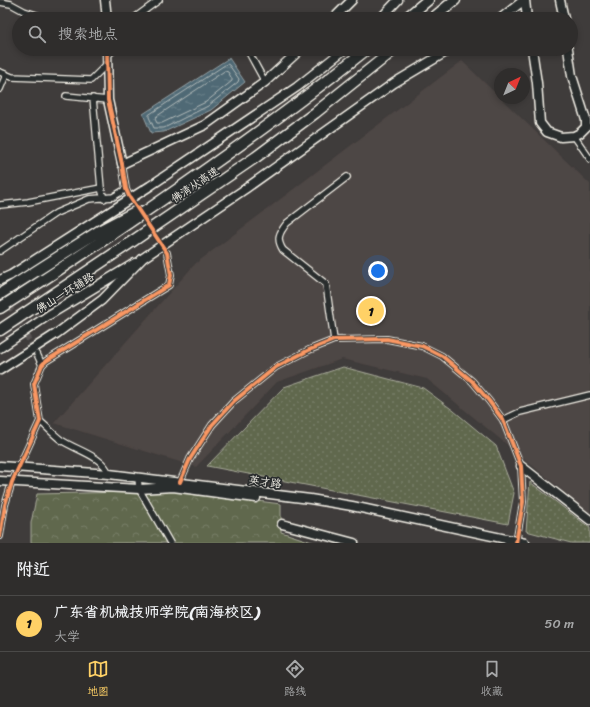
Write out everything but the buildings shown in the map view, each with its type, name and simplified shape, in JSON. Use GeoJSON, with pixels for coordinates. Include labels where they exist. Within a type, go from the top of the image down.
{"type":"FeatureCollection","features":[{"type":"Feature","properties":{"kind":"highway"},"geometry":{"type":"LineString","coordinates":[[413,12],[428,0]]}},
{"type":"Feature","properties":{"kind":"highway"},"geometry":{"type":"LineString","coordinates":[[441,12],[456,0]]}},
{"type":"Feature","properties":{"kind":"highway","name":"佛清从高速"},"geometry":{"type":"LineString","coordinates":[[0,308],[172,193],[314,91],[358,56]]}},
{"type":"Feature","properties":{"kind":"highway","name":"佛清从高速"},"geometry":{"type":"LineString","coordinates":[[0,330],[127,246],[256,157],[386,56]]}},
{"type":"Feature","properties":{"kind":"highway"},"geometry":{"type":"LineString","coordinates":[[0,294],[99,231],[172,193]]}},
{"type":"Feature","properties":{"kind":"main road"},"geometry":{"type":"LineString","coordinates":[[105,0],[106,12]]}},
{"type":"Feature","properties":{"kind":"main road"},"geometry":{"type":"LineString","coordinates":[[341,12],[352,0]]}},
{"type":"Feature","properties":{"kind":"main road"},"geometry":{"type":"LineString","coordinates":[[387,12],[398,0]]}},
{"type":"Feature","properties":{"kind":"main road"},"geometry":{"type":"LineString","coordinates":[[509,12],[525,0]]}},
{"type":"Feature","properties":{"kind":"main road"},"geometry":{"type":"LineString","coordinates":[[525,0],[526,12]]}},
{"type":"Feature","properties":{"kind":"main road"},"geometry":{"type":"LineString","coordinates":[[560,0],[563,12]]}},
{"type":"Feature","properties":{"kind":"main road"},"geometry":{"type":"LineString","coordinates":[[107,56],[108,100],[122,164],[205,125],[265,82],[293,56]]}},
{"type":"Feature","properties":{"kind":"main road"},"geometry":{"type":"LineString","coordinates":[[0,280],[11,275],[176,169],[297,87],[336,56]]}},
{"type":"Feature","properties":{"kind":"main road"},"geometry":{"type":"LineString","coordinates":[[0,370],[56,334],[102,300],[143,258],[245,189],[394,83],[439,56]]}},
{"type":"Feature","properties":{"kind":"main road"},"geometry":{"type":"LineString","coordinates":[[533,56],[540,123],[547,132],[561,137],[580,134],[586,127],[586,120],[572,76],[569,56]]}},
{"type":"Feature","properties":{"kind":"main road","name":"佛山一环辅路"},"geometry":{"type":"LineString","coordinates":[[0,348],[49,315],[143,258]]}},
{"type":"Feature","properties":{"kind":"main road","name":"英才路"},"geometry":{"type":"LineString","coordinates":[[0,466],[109,474],[274,494],[352,506],[516,543]]}},
{"type":"Feature","properties":{"kind":"main road"},"geometry":{"type":"LineString","coordinates":[[521,466],[590,520]]}},
{"type":"Feature","properties":{"kind":"main road","name":"英才路"},"geometry":{"type":"LineString","coordinates":[[0,481],[140,489],[173,487],[351,510],[516,543]]}},
{"type":"Feature","properties":{"kind":"main road"},"geometry":{"type":"LineString","coordinates":[[282,524],[354,543]]}},
{"type":"Feature","properties":{"kind":"street"},"geometry":{"type":"LineString","coordinates":[[143,12],[159,0]]}},
{"type":"Feature","properties":{"kind":"street"},"geometry":{"type":"LineString","coordinates":[[0,2],[11,4],[27,12]]}},
{"type":"Feature","properties":{"kind":"street"},"geometry":{"type":"LineString","coordinates":[[0,72],[12,77],[91,80],[107,56]]}},
{"type":"Feature","properties":{"kind":"street"},"geometry":{"type":"LineString","coordinates":[[251,56],[265,82]]}},
{"type":"Feature","properties":{"kind":"street"},"geometry":{"type":"LineString","coordinates":[[0,89],[6,75]]}},
{"type":"Feature","properties":{"kind":"street"},"geometry":{"type":"LineString","coordinates":[[66,96],[108,100]]}},
{"type":"Feature","properties":{"kind":"street"},"geometry":{"type":"LineString","coordinates":[[93,98],[101,188],[104,199]]}},
{"type":"Feature","properties":{"kind":"street"},"geometry":{"type":"LineString","coordinates":[[574,136],[590,159]]}},
{"type":"Feature","properties":{"kind":"street"},"geometry":{"type":"LineString","coordinates":[[122,164],[126,189],[129,196]]}},
{"type":"Feature","properties":{"kind":"street"},"geometry":{"type":"LineString","coordinates":[[334,340],[326,284],[284,250],[279,244],[279,238],[287,223],[347,177]]}},
{"type":"Feature","properties":{"kind":"street"},"geometry":{"type":"LineString","coordinates":[[0,205],[28,202],[101,188]]}},
{"type":"Feature","properties":{"kind":"street"},"geometry":{"type":"LineString","coordinates":[[0,251],[56,213],[89,199],[104,199],[113,197],[126,189]]}},
{"type":"Feature","properties":{"kind":"street"},"geometry":{"type":"LineString","coordinates":[[0,536],[5,505],[12,482],[40,421],[34,384],[42,365],[46,361],[169,285],[170,275],[167,253]]}},
{"type":"Feature","properties":{"kind":"street"},"geometry":{"type":"LineString","coordinates":[[180,482],[190,459],[212,425],[234,401],[276,367],[309,350],[334,340],[386,339],[422,346],[442,356],[472,381],[503,420],[521,466],[523,502],[516,543]]}},
{"type":"Feature","properties":{"kind":"street"},"geometry":{"type":"LineString","coordinates":[[37,354],[42,365]]}},
{"type":"Feature","properties":{"kind":"street"},"geometry":{"type":"LineString","coordinates":[[503,420],[520,412],[579,399],[590,395]]}},
{"type":"Feature","properties":{"kind":"street"},"geometry":{"type":"LineString","coordinates":[[40,421],[59,438],[93,457],[107,468],[109,474]]}},
{"type":"Feature","properties":{"kind":"street"},"geometry":{"type":"LineString","coordinates":[[138,477],[140,489],[170,543]]}},
{"type":"Feature","properties":{"kind":"shaded area"},"geometry":{"type":"Polygon","coordinates":[[[462,61],[494,92],[494,104],[507,104],[590,184],[590,513],[427,379],[342,359],[277,382],[196,467],[54,423],[195,264],[462,61]]]}},
{"type":"Feature","properties":{"kind":"green space"},"geometry":{"type":"Polygon","coordinates":[[[343,367],[423,388],[454,411],[496,446],[514,493],[508,524],[207,466],[284,387],[343,367]]]}},
{"type":"Feature","properties":{"kind":"green space"},"geometry":{"type":"Polygon","coordinates":[[[530,482],[590,528],[590,543],[571,543],[526,531],[530,482]]]}},
{"type":"Feature","properties":{"kind":"green space"},"geometry":{"type":"Polygon","coordinates":[[[179,491],[281,504],[281,532],[315,543],[31,543],[31,523],[37,494],[179,491]]]}},
{"type":"Feature","properties":{"kind":"water"},"geometry":{"type":"Polygon","coordinates":[[[229,58],[245,82],[211,110],[164,132],[151,133],[143,114],[229,58]]]}},
{"type":"Feature","properties":{"kind":"tunnel"},"geometry":{"type":"LineString","coordinates":[[129,196],[167,253]]}},
{"type":"Feature","properties":{"kind":"tunnel"},"geometry":{"type":"LineString","coordinates":[[1,291],[35,351]]}},
{"type":"Feature","properties":{"kind":"cycle path"},"geometry":{"type":"LineString","coordinates":[[0,536],[5,505],[12,482],[40,421],[34,384],[42,365],[46,361],[169,285],[171,275],[167,253],[129,196],[126,189],[108,100],[107,56]]}},
{"type":"Feature","properties":{"kind":"cycle path"},"geometry":{"type":"LineString","coordinates":[[180,482],[190,459],[212,425],[234,401],[276,367],[309,350],[334,340],[387,339],[422,346],[442,356],[472,381],[503,420],[521,466],[523,502],[516,543]]}},
{"type":"Feature","properties":{"kind":"place","name":"广东省机械技师学院(南海校区)"},"geometry":{"type":"Point","coordinates":[371,311]}}]}
